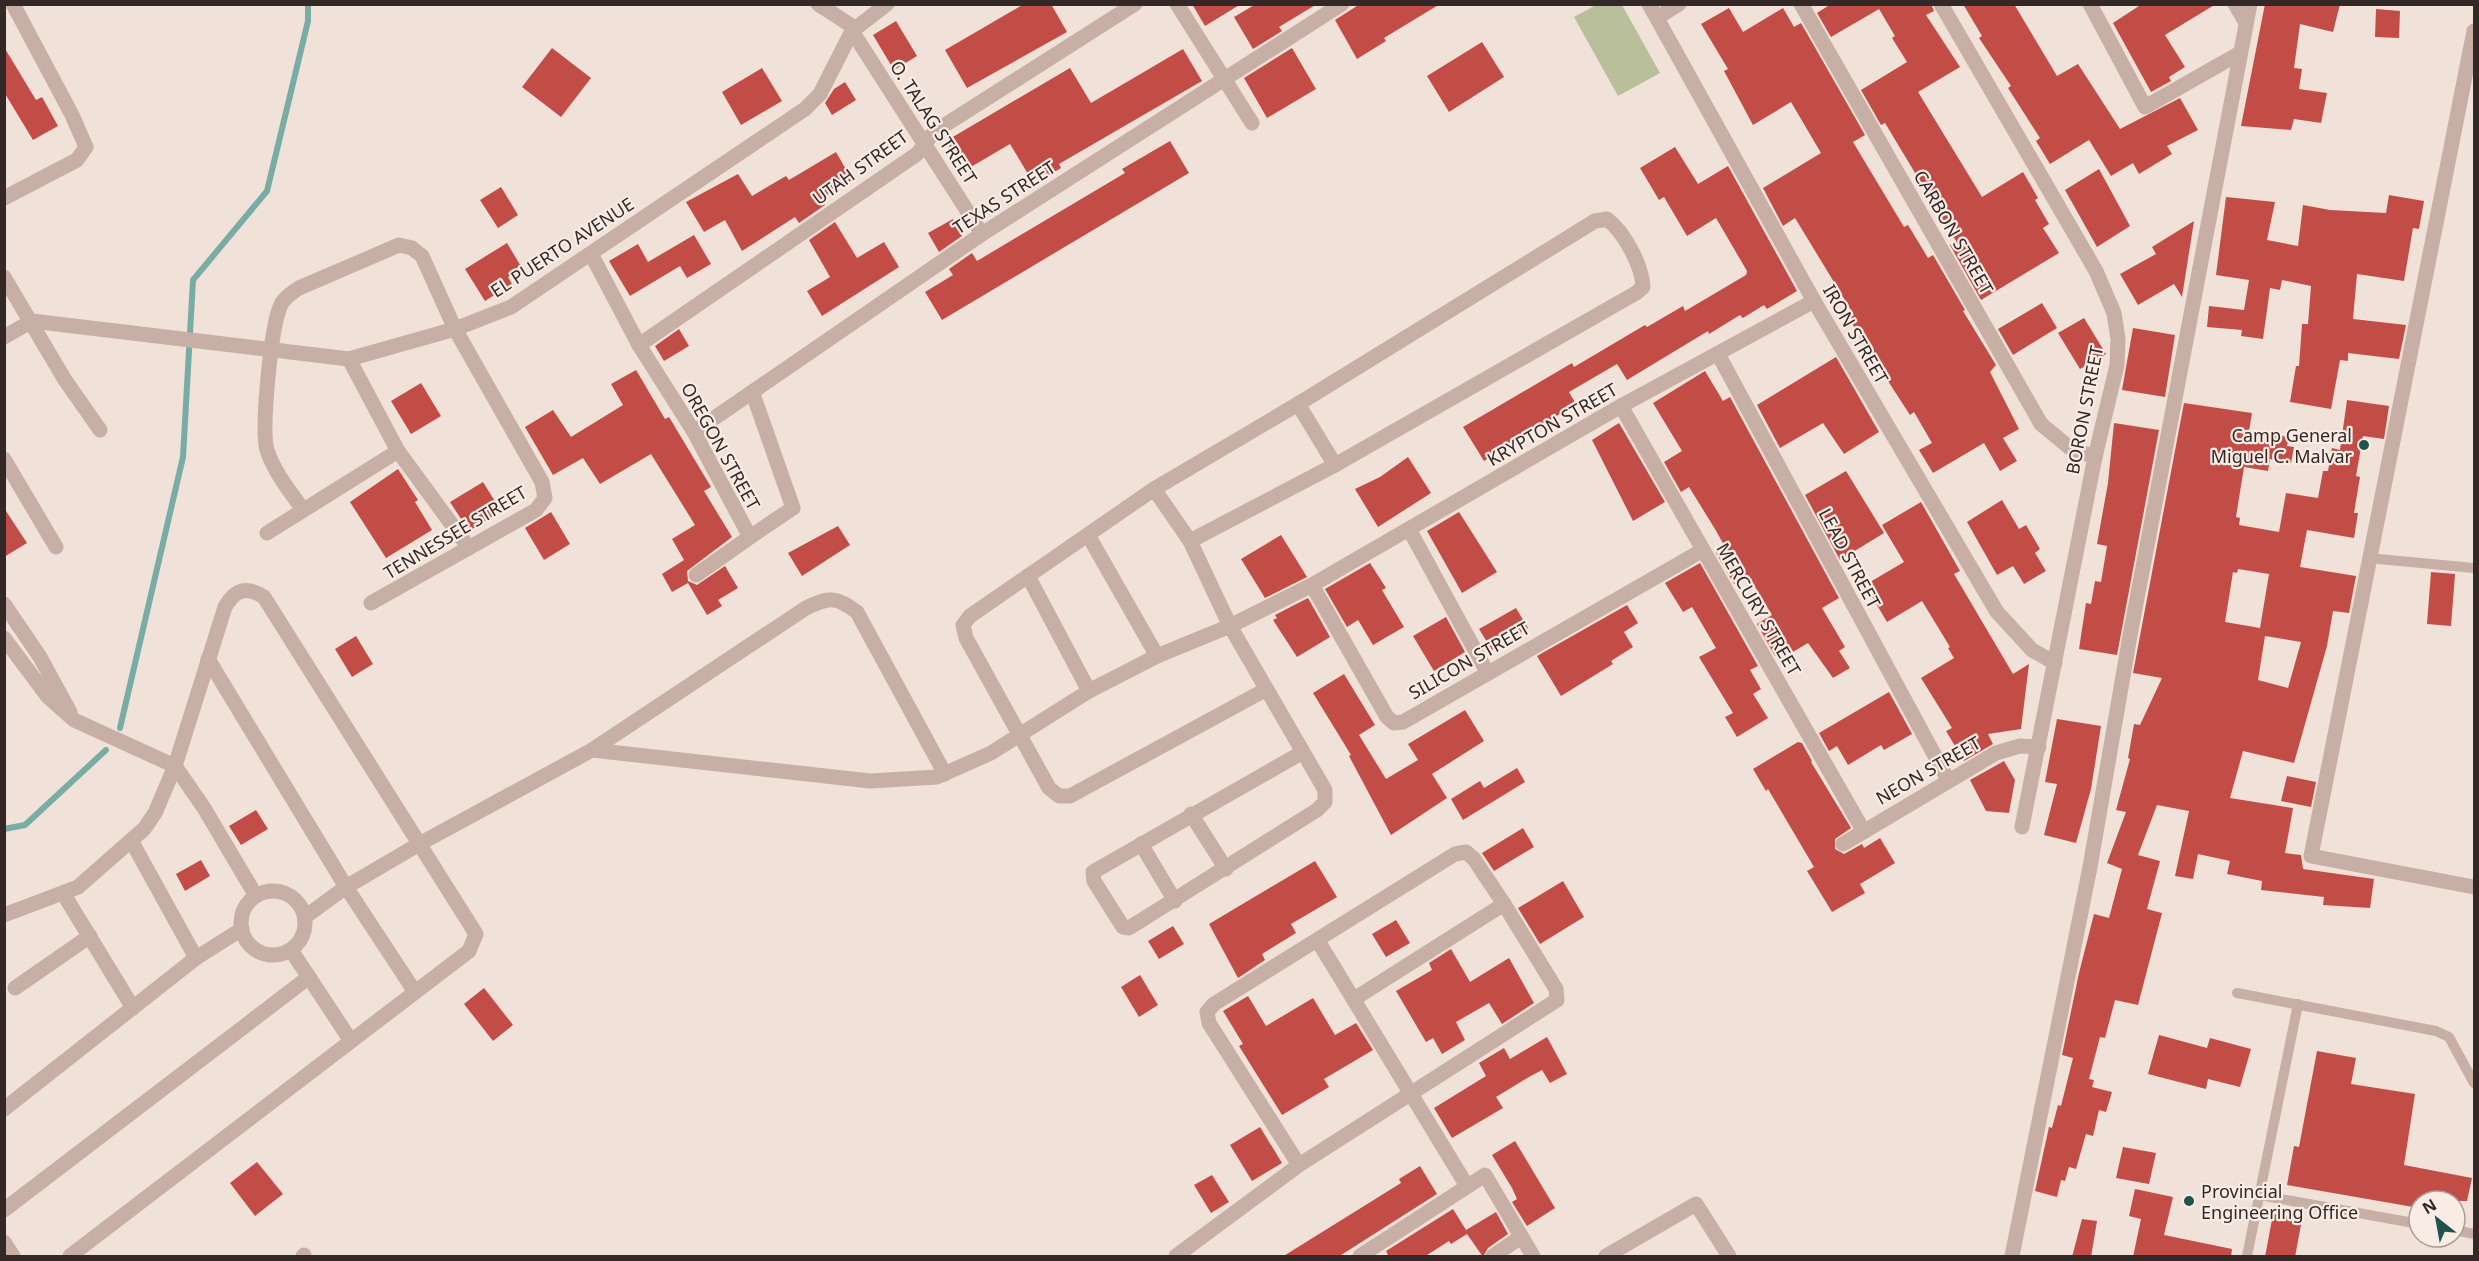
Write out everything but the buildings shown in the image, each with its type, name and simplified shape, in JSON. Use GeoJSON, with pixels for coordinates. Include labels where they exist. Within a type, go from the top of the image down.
{"type":"FeatureCollection","features":[{"type":"Feature","properties":{"kind":"street"},"geometry":{"type":"LineString","coordinates":[[4,198],[78,160],[86,147],[72,115],[13,4]]}},
{"type":"Feature","properties":{"kind":"street"},"geometry":{"type":"LineString","coordinates":[[818,4],[854,29]]}},
{"type":"Feature","properties":{"kind":"street","name":"EL PUERTO AVENUE"},"geometry":{"type":"LineString","coordinates":[[32,321],[349,359],[455,329],[511,307],[805,109],[820,94],[854,29],[887,4]]}},
{"type":"Feature","properties":{"kind":"street","name":"UTAH STREET"},"geometry":{"type":"LineString","coordinates":[[639,345],[917,153],[934,132],[1135,4]]}},
{"type":"Feature","properties":{"kind":"street"},"geometry":{"type":"LineString","coordinates":[[1177,4],[1252,123]]}},
{"type":"Feature","properties":{"kind":"street","name":"TEXAS STREET"},"geometry":{"type":"LineString","coordinates":[[694,432],[753,394],[982,234],[1342,4]]}},
{"type":"Feature","properties":{"kind":"street","name":"IRON STREET"},"geometry":{"type":"LineString","coordinates":[[1649,4],[1814,301],[1997,612],[2032,650],[2055,663]]}},
{"type":"Feature","properties":{"kind":"street"},"geometry":{"type":"LineString","coordinates":[[1657,18],[1680,4]]}},
{"type":"Feature","properties":{"kind":"street","name":"CARBON STREET"},"geometry":{"type":"LineString","coordinates":[[1801,4],[2041,424],[2070,448],[2095,457]]}},
{"type":"Feature","properties":{"kind":"street","name":"BORON STREET"},"geometry":{"type":"LineString","coordinates":[[1941,4],[2096,271],[2114,313],[2118,339],[2117,365],[2095,457],[2022,827]]}},
{"type":"Feature","properties":{"kind":"street"},"geometry":{"type":"LineString","coordinates":[[2090,4],[2145,107],[2240,53]]}},
{"type":"Feature","properties":{"kind":"street"},"geometry":{"type":"LineString","coordinates":[[2235,4],[2246,23]]}},
{"type":"Feature","properties":{"kind":"street"},"geometry":{"type":"LineString","coordinates":[[2012,1257],[2090,867],[2131,630],[2250,4]]}},
{"type":"Feature","properties":{"kind":"street","name":"O. TALAG STREET"},"geometry":{"type":"LineString","coordinates":[[854,29],[982,234]]}},
{"type":"Feature","properties":{"kind":"street"},"geometry":{"type":"LineString","coordinates":[[2475,30],[2368,558],[2311,856],[2475,887]]}},
{"type":"Feature","properties":{"kind":"street"},"geometry":{"type":"LineString","coordinates":[[1190,541],[1335,465],[1636,293],[1643,287],[1642,276],[1618,227],[1607,219],[1595,221],[1298,404],[1154,489],[970,616],[963,625],[966,638],[1019,735],[1049,788],[1059,796],[1070,796],[1265,690]]}},
{"type":"Feature","properties":{"kind":"street","name":"TENNESSEE STREET"},"geometry":{"type":"LineString","coordinates":[[272,351],[280,306],[288,296],[299,288],[399,245],[412,248],[422,256],[455,329],[542,482],[545,498],[536,510],[371,603]]}},
{"type":"Feature","properties":{"kind":"street","name":"OREGON STREET"},"geometry":{"type":"LineString","coordinates":[[591,254],[639,345],[694,432],[750,537],[793,508],[753,394]]}},
{"type":"Feature","properties":{"kind":"street"},"geometry":{"type":"LineString","coordinates":[[4,278],[32,321],[65,380],[100,430]]}},
{"type":"Feature","properties":{"kind":"street","name":"KRYPTON STREET"},"geometry":{"type":"LineString","coordinates":[[592,750],[870,781],[938,777],[991,753],[1089,691],[1157,656],[1230,626],[1312,585],[1621,406],[1814,301]]}},
{"type":"Feature","properties":{"kind":"street"},"geometry":{"type":"LineString","coordinates":[[4,337],[32,321]]}},
{"type":"Feature","properties":{"kind":"street"},"geometry":{"type":"LineString","coordinates":[[272,351],[267,448],[277,471],[303,510]]}},
{"type":"Feature","properties":{"kind":"street","name":"LEAD STREET"},"geometry":{"type":"LineString","coordinates":[[1718,354],[1948,780]]}},
{"type":"Feature","properties":{"kind":"street"},"geometry":{"type":"LineString","coordinates":[[349,359],[398,451],[469,548]]}},
{"type":"Feature","properties":{"kind":"street"},"geometry":{"type":"LineString","coordinates":[[1298,404],[1335,465]]}},
{"type":"Feature","properties":{"kind":"street","name":"MERCURY STREET"},"geometry":{"type":"LineString","coordinates":[[1621,406],[1863,830]]}},
{"type":"Feature","properties":{"kind":"street"},"geometry":{"type":"LineString","coordinates":[[267,533],[398,451]]}},
{"type":"Feature","properties":{"kind":"street"},"geometry":{"type":"LineString","coordinates":[[4,459],[56,547]]}},
{"type":"Feature","properties":{"kind":"street"},"geometry":{"type":"LineString","coordinates":[[1154,489],[1190,541],[1230,626],[1265,690],[1303,752],[1325,790],[1325,802],[1317,810],[1175,901],[1129,928],[1123,927],[1094,881],[1094,872],[1191,814],[1303,752]]}},
{"type":"Feature","properties":{"kind":"street"},"geometry":{"type":"LineString","coordinates":[[1409,529],[1487,672]]}},
{"type":"Feature","properties":{"kind":"street"},"geometry":{"type":"LineString","coordinates":[[1088,535],[1157,656]]}},
{"type":"Feature","properties":{"kind":"street"},"geometry":{"type":"LineString","coordinates":[[696,575],[750,537]]}},
{"type":"Feature","properties":{"kind":"street","name":"SILICON STREET"},"geometry":{"type":"LineString","coordinates":[[1312,585],[1387,717],[1394,723],[1403,722],[1704,550]]}},
{"type":"Feature","properties":{"kind":"street"},"geometry":{"type":"LineString","coordinates":[[1028,576],[1089,691]]}},
{"type":"Feature","properties":{"kind":"street"},"geometry":{"type":"LineString","coordinates":[[4,915],[78,887],[132,842],[155,813],[175,766],[225,607],[231,596],[242,590],[253,590],[264,597],[421,843],[476,934],[470,951],[70,1257]]}},
{"type":"Feature","properties":{"kind":"street"},"geometry":{"type":"LineString","coordinates":[[305,917],[346,887],[421,843],[592,750],[806,608],[825,599],[843,602],[857,612],[945,774]]}},
{"type":"Feature","properties":{"kind":"street"},"geometry":{"type":"LineString","coordinates":[[4,604],[40,657],[74,720]]}},
{"type":"Feature","properties":{"kind":"street"},"geometry":{"type":"LineString","coordinates":[[4,638],[48,697],[74,720],[175,766],[204,808],[256,896]]}},
{"type":"Feature","properties":{"kind":"street"},"geometry":{"type":"LineString","coordinates":[[208,659],[346,887],[415,992]]}},
{"type":"Feature","properties":{"kind":"street","name":"NEON STREET"},"geometry":{"type":"LineString","coordinates":[[1844,844],[1863,830],[2007,748],[2039,747]]}},
{"type":"Feature","properties":{"kind":"street"},"geometry":{"type":"LineString","coordinates":[[1191,814],[1226,869]]}},
{"type":"Feature","properties":{"kind":"street"},"geometry":{"type":"LineString","coordinates":[[132,842],[196,958]]}},
{"type":"Feature","properties":{"kind":"street"},"geometry":{"type":"LineString","coordinates":[[1141,844],[1175,901]]}},
{"type":"Feature","properties":{"kind":"street"},"geometry":{"type":"LineString","coordinates":[[1176,1257],[1299,1165],[1557,1000],[1556,989],[1504,904],[1474,859],[1466,852],[1455,854],[1214,1004],[1207,1012],[1209,1023],[1299,1165]]}},
{"type":"Feature","properties":{"kind":"street"},"geometry":{"type":"LineString","coordinates":[[268,891],[280,891],[292,896],[301,905],[305,917],[305,930],[300,941],[291,950],[279,955],[255,950],[246,940],[242,929],[244,910],[256,896],[268,891]]}},
{"type":"Feature","properties":{"kind":"street"},"geometry":{"type":"LineString","coordinates":[[63,893],[133,1008]]}},
{"type":"Feature","properties":{"kind":"street"},"geometry":{"type":"LineString","coordinates":[[1354,999],[1504,904]]}},
{"type":"Feature","properties":{"kind":"street"},"geometry":{"type":"LineString","coordinates":[[4,1108],[196,958],[242,929]]}},
{"type":"Feature","properties":{"kind":"street"},"geometry":{"type":"LineString","coordinates":[[15,988],[90,936]]}},
{"type":"Feature","properties":{"kind":"street"},"geometry":{"type":"LineString","coordinates":[[1318,941],[1467,1186]]}},
{"type":"Feature","properties":{"kind":"street"},"geometry":{"type":"LineString","coordinates":[[291,950],[351,1041]]}},
{"type":"Feature","properties":{"kind":"street"},"geometry":{"type":"LineString","coordinates":[[4,1210],[309,977]]}},
{"type":"Feature","properties":{"kind":"street"},"geometry":{"type":"LineString","coordinates":[[1360,1257],[1485,1175],[1533,1257]]}},
{"type":"Feature","properties":{"kind":"street"},"geometry":{"type":"LineString","coordinates":[[1606,1257],[1696,1203],[1730,1257]]}},
{"type":"Feature","properties":{"kind":"street"},"geometry":{"type":"LineString","coordinates":[[1493,1257],[1521,1237]]}},
{"type":"Feature","properties":{"kind":"street"},"geometry":{"type":"LineString","coordinates":[[4,1242],[13,1257]]}},
{"type":"Feature","properties":{"kind":"lane"},"geometry":{"type":"LineString","coordinates":[[2368,558],[2475,568]]}},
{"type":"Feature","properties":{"kind":"lane"},"geometry":{"type":"LineString","coordinates":[[2237,993],[2436,1031],[2449,1037],[2475,1083]]}},
{"type":"Feature","properties":{"kind":"lane"},"geometry":{"type":"LineString","coordinates":[[2247,1257],[2298,1004]]}},
{"type":"Feature","properties":{"kind":"lane"},"geometry":{"type":"LineString","coordinates":[[2259,1195],[2407,1222]]}},
{"type":"Feature","properties":{"kind":"green space"},"geometry":{"type":"Polygon","coordinates":[[[1596,5],[1622,5],[1660,73],[1618,96],[1574,17],[1596,5]]]}},
{"type":"Feature","properties":{"kind":"waterway"},"geometry":{"type":"LineString","coordinates":[[120,728],[183,457],[193,280],[267,191],[308,21],[308,4]]}},
{"type":"Feature","properties":{"kind":"waterway"},"geometry":{"type":"LineString","coordinates":[[4,829],[25,825],[106,750]]}},
{"type":"Feature","properties":{"kind":"place","name":"Camp General Miguel C. Malvar"},"geometry":{"type":"Point","coordinates":[2364,445]}},
{"type":"Feature","properties":{"kind":"place","name":"Provincial Engineering Office"},"geometry":{"type":"Point","coordinates":[2189,1201]}}]}
